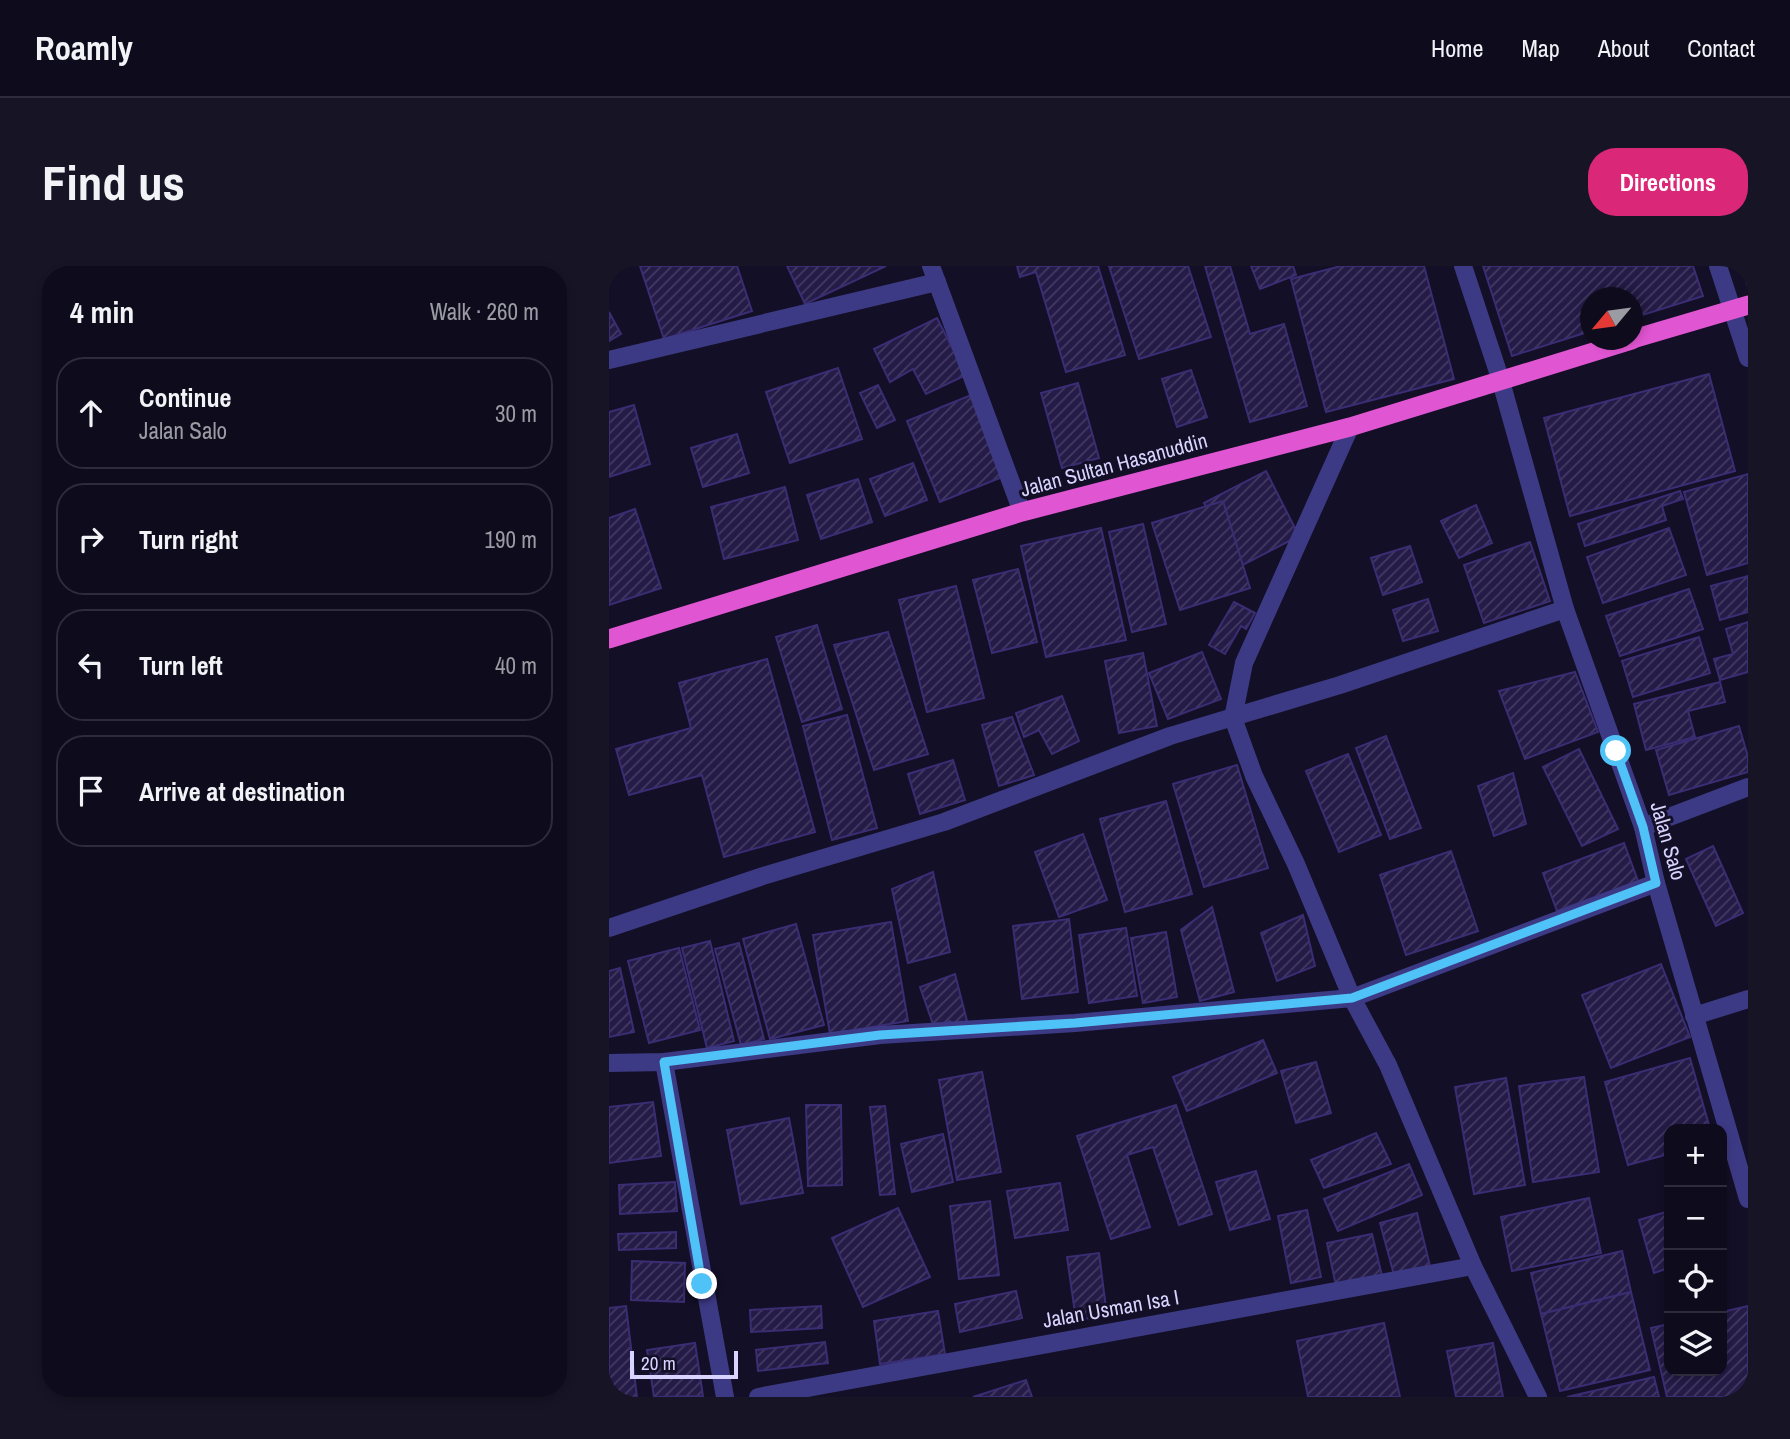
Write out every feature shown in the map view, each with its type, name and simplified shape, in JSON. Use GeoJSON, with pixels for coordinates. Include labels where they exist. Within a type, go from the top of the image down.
{"type":"FeatureCollection","features":[{"type":"Feature","properties":{"kind":"highway","name":"Jalan Sultan Hasanuddin"},"geometry":{"type":"LineString","coordinates":[[1643,336],[1740,308]]}},
{"type":"Feature","properties":{"kind":"highway","name":"Jalan Sultan Hasanuddin"},"geometry":{"type":"LineString","coordinates":[[609,639],[1023,512],[1350,427],[1595,350]]}},
{"type":"Feature","properties":{"kind":"street","name":"Jalan Salo"},"geometry":{"type":"LineString","coordinates":[[1463,266],[1500,378],[1565,610],[1643,827],[1656,883],[1748,1199]]}},
{"type":"Feature","properties":{"kind":"street"},"geometry":{"type":"LineString","coordinates":[[1718,266],[1740,308],[1748,358]]}},
{"type":"Feature","properties":{"kind":"street"},"geometry":{"type":"LineString","coordinates":[[609,360],[934,274],[1023,512]]}},
{"type":"Feature","properties":{"kind":"street"},"geometry":{"type":"LineString","coordinates":[[1350,427],[1244,663],[1233,718],[1254,776],[1296,864],[1352,998],[1388,1065],[1473,1266],[1538,1397]]}},
{"type":"Feature","properties":{"kind":"street"},"geometry":{"type":"LineString","coordinates":[[609,928],[763,876],[944,822],[1170,736],[1446,651],[1565,610]]}},
{"type":"Feature","properties":{"kind":"street"},"geometry":{"type":"LineString","coordinates":[[1643,827],[1748,787]]}},
{"type":"Feature","properties":{"kind":"street"},"geometry":{"type":"LineString","coordinates":[[609,1063],[664,1062],[880,1035],[1075,1023],[1352,998],[1656,883]]}},
{"type":"Feature","properties":{"kind":"street"},"geometry":{"type":"LineString","coordinates":[[1694,1016],[1748,999]]}},
{"type":"Feature","properties":{"kind":"street"},"geometry":{"type":"LineString","coordinates":[[664,1062],[725,1397]]}},
{"type":"Feature","properties":{"kind":"street","name":"Jalan Usman Isa I"},"geometry":{"type":"LineString","coordinates":[[758,1397],[1473,1266]]}},
{"type":"Feature","properties":{"kind":"building"},"geometry":{"type":"Polygon","coordinates":[[[640,266],[737,266],[752,311],[664,339],[640,266]]]}},
{"type":"Feature","properties":{"kind":"building"},"geometry":{"type":"Polygon","coordinates":[[[787,266],[886,266],[805,304],[787,266]]]}},
{"type":"Feature","properties":{"kind":"building"},"geometry":{"type":"Polygon","coordinates":[[[1017,266],[1098,266],[1125,355],[1066,372],[1036,272],[1020,277],[1017,266]]]}},
{"type":"Feature","properties":{"kind":"building"},"geometry":{"type":"Polygon","coordinates":[[[1109,266],[1188,266],[1211,337],[1139,359],[1109,266]]]}},
{"type":"Feature","properties":{"kind":"building"},"geometry":{"type":"Polygon","coordinates":[[[1205,266],[1230,266],[1250,334],[1284,324],[1307,406],[1250,422],[1205,266]]]}},
{"type":"Feature","properties":{"kind":"building"},"geometry":{"type":"Polygon","coordinates":[[[1251,266],[1293,266],[1296,275],[1260,289],[1251,266]]]}},
{"type":"Feature","properties":{"kind":"building"},"geometry":{"type":"Polygon","coordinates":[[[1341,266],[1424,266],[1454,379],[1326,412],[1291,279],[1341,266]]]}},
{"type":"Feature","properties":{"kind":"building"},"geometry":{"type":"Polygon","coordinates":[[[1483,266],[1693,266],[1703,296],[1643,315],[1643,287],[1580,287],[1580,334],[1512,356],[1483,266]]]}},
{"type":"Feature","properties":{"kind":"building"},"geometry":{"type":"Polygon","coordinates":[[[1741,266],[1748,266],[1748,287],[1741,266]]]}},
{"type":"Feature","properties":{"kind":"building"},"geometry":{"type":"Polygon","coordinates":[[[609,312],[621,334],[609,341],[609,312]]]}},
{"type":"Feature","properties":{"kind":"building"},"geometry":{"type":"Polygon","coordinates":[[[937,318],[966,375],[926,394],[913,369],[890,382],[874,349],[937,318]]]}},
{"type":"Feature","properties":{"kind":"building"},"geometry":{"type":"Polygon","coordinates":[[[838,368],[862,439],[790,463],[766,392],[838,368]]]}},
{"type":"Feature","properties":{"kind":"building"},"geometry":{"type":"Polygon","coordinates":[[[1191,370],[1207,417],[1177,427],[1162,379],[1191,370]]]}},
{"type":"Feature","properties":{"kind":"building"},"geometry":{"type":"Polygon","coordinates":[[[1709,374],[1735,471],[1570,516],[1544,418],[1709,374]]]}},
{"type":"Feature","properties":{"kind":"building"},"geometry":{"type":"Polygon","coordinates":[[[1078,383],[1099,458],[1062,468],[1041,393],[1078,383]]]}},
{"type":"Feature","properties":{"kind":"building"},"geometry":{"type":"Polygon","coordinates":[[[878,385],[895,420],[877,428],[860,393],[878,385]]]}},
{"type":"Feature","properties":{"kind":"building"},"geometry":{"type":"Polygon","coordinates":[[[971,395],[1005,476],[940,502],[907,421],[971,395]]]}},
{"type":"Feature","properties":{"kind":"building"},"geometry":{"type":"Polygon","coordinates":[[[634,405],[650,464],[609,477],[609,412],[634,405]]]}},
{"type":"Feature","properties":{"kind":"building"},"geometry":{"type":"Polygon","coordinates":[[[737,434],[749,473],[703,487],[691,448],[737,434]]]}},
{"type":"Feature","properties":{"kind":"building"},"geometry":{"type":"Polygon","coordinates":[[[913,463],[927,500],[885,516],[870,479],[913,463]]]}},
{"type":"Feature","properties":{"kind":"building"},"geometry":{"type":"Polygon","coordinates":[[[1266,471],[1299,536],[1237,568],[1204,503],[1266,471]]]}},
{"type":"Feature","properties":{"kind":"building"},"geometry":{"type":"Polygon","coordinates":[[[1748,474],[1748,563],[1707,575],[1684,492],[1748,474]]]}},
{"type":"Feature","properties":{"kind":"building"},"geometry":{"type":"Polygon","coordinates":[[[858,479],[872,522],[821,539],[807,495],[858,479]]]}},
{"type":"Feature","properties":{"kind":"building"},"geometry":{"type":"Polygon","coordinates":[[[785,487],[798,540],[724,559],[711,507],[785,487]]]}},
{"type":"Feature","properties":{"kind":"building"},"geometry":{"type":"Polygon","coordinates":[[[1680,491],[1683,499],[1662,506],[1666,520],[1585,546],[1578,524],[1680,491]]]}},
{"type":"Feature","properties":{"kind":"building"},"geometry":{"type":"Polygon","coordinates":[[[1223,501],[1250,588],[1180,610],[1152,523],[1223,501]]]}},
{"type":"Feature","properties":{"kind":"building"},"geometry":{"type":"Polygon","coordinates":[[[1476,505],[1492,543],[1459,558],[1441,521],[1476,505]]]}},
{"type":"Feature","properties":{"kind":"building"},"geometry":{"type":"Polygon","coordinates":[[[635,509],[661,588],[609,605],[609,518],[635,509]]]}},
{"type":"Feature","properties":{"kind":"building"},"geometry":{"type":"Polygon","coordinates":[[[1143,524],[1166,624],[1132,632],[1109,532],[1143,524]]]}},
{"type":"Feature","properties":{"kind":"building"},"geometry":{"type":"Polygon","coordinates":[[[1101,528],[1126,640],[1046,657],[1021,546],[1101,528]]]}},
{"type":"Feature","properties":{"kind":"building"},"geometry":{"type":"Polygon","coordinates":[[[1669,528],[1686,575],[1603,603],[1587,557],[1669,528]]]}},
{"type":"Feature","properties":{"kind":"building"},"geometry":{"type":"Polygon","coordinates":[[[1530,542],[1550,601],[1484,623],[1464,565],[1530,542]]]}},
{"type":"Feature","properties":{"kind":"building"},"geometry":{"type":"Polygon","coordinates":[[[1410,546],[1422,582],[1383,595],[1371,558],[1410,546]]]}},
{"type":"Feature","properties":{"kind":"building"},"geometry":{"type":"Polygon","coordinates":[[[1018,569],[1037,642],[992,653],[973,580],[1018,569]]]}},
{"type":"Feature","properties":{"kind":"building"},"geometry":{"type":"Polygon","coordinates":[[[1748,576],[1748,612],[1720,620],[1711,586],[1748,576]]]}},
{"type":"Feature","properties":{"kind":"building"},"geometry":{"type":"Polygon","coordinates":[[[956,586],[984,698],[927,712],[899,600],[956,586]]]}},
{"type":"Feature","properties":{"kind":"building"},"geometry":{"type":"Polygon","coordinates":[[[1689,589],[1703,629],[1620,656],[1606,616],[1689,589]]]}},
{"type":"Feature","properties":{"kind":"building"},"geometry":{"type":"Polygon","coordinates":[[[1428,599],[1438,631],[1403,641],[1393,610],[1428,599]]]}},
{"type":"Feature","properties":{"kind":"building"},"geometry":{"type":"Polygon","coordinates":[[[1234,602],[1255,613],[1246,629],[1241,626],[1225,654],[1209,645],[1234,602]]]}},
{"type":"Feature","properties":{"kind":"building"},"geometry":{"type":"Polygon","coordinates":[[[1748,622],[1748,672],[1720,680],[1714,659],[1733,654],[1726,629],[1748,622]]]}},
{"type":"Feature","properties":{"kind":"building"},"geometry":{"type":"Polygon","coordinates":[[[817,625],[842,709],[802,722],[776,637],[817,625]]]}},
{"type":"Feature","properties":{"kind":"building"},"geometry":{"type":"Polygon","coordinates":[[[888,632],[928,754],[874,770],[834,645],[888,632]]]}},
{"type":"Feature","properties":{"kind":"building"},"geometry":{"type":"Polygon","coordinates":[[[1699,637],[1710,673],[1633,697],[1622,661],[1699,637]]]}},
{"type":"Feature","properties":{"kind":"building"},"geometry":{"type":"Polygon","coordinates":[[[1202,652],[1221,699],[1168,719],[1149,673],[1202,652]]]}},
{"type":"Feature","properties":{"kind":"building"},"geometry":{"type":"Polygon","coordinates":[[[1143,653],[1157,726],[1119,733],[1105,661],[1143,653]]]}},
{"type":"Feature","properties":{"kind":"building"},"geometry":{"type":"Polygon","coordinates":[[[767,659],[815,832],[724,857],[702,775],[629,795],[616,749],[691,728],[679,683],[767,659]]]}},
{"type":"Feature","properties":{"kind":"building"},"geometry":{"type":"Polygon","coordinates":[[[1575,672],[1598,732],[1525,759],[1499,691],[1575,672]]]}},
{"type":"Feature","properties":{"kind":"building"},"geometry":{"type":"Polygon","coordinates":[[[1720,682],[1725,702],[1688,711],[1695,737],[1646,750],[1634,704],[1720,682]]]}},
{"type":"Feature","properties":{"kind":"building"},"geometry":{"type":"Polygon","coordinates":[[[1062,696],[1079,741],[1052,754],[1039,730],[1024,737],[1016,713],[1062,696]]]}},
{"type":"Feature","properties":{"kind":"building"},"geometry":{"type":"Polygon","coordinates":[[[847,715],[877,828],[832,840],[803,726],[847,715]]]}},
{"type":"Feature","properties":{"kind":"building"},"geometry":{"type":"Polygon","coordinates":[[[1012,717],[1034,775],[999,786],[982,725],[1012,717]]]}},
{"type":"Feature","properties":{"kind":"building"},"geometry":{"type":"Polygon","coordinates":[[[1739,726],[1748,757],[1748,772],[1669,795],[1656,750],[1739,726]]]}},
{"type":"Feature","properties":{"kind":"building"},"geometry":{"type":"Polygon","coordinates":[[[1386,736],[1421,828],[1390,839],[1356,748],[1386,736]]]}},
{"type":"Feature","properties":{"kind":"building"},"geometry":{"type":"Polygon","coordinates":[[[1579,749],[1618,829],[1582,846],[1543,767],[1579,749]]]}},
{"type":"Feature","properties":{"kind":"building"},"geometry":{"type":"Polygon","coordinates":[[[1348,754],[1381,835],[1339,852],[1306,771],[1348,754]]]}},
{"type":"Feature","properties":{"kind":"building"},"geometry":{"type":"Polygon","coordinates":[[[953,760],[965,800],[920,814],[908,774],[953,760]]]}},
{"type":"Feature","properties":{"kind":"building"},"geometry":{"type":"Polygon","coordinates":[[[1237,765],[1268,868],[1204,887],[1173,784],[1237,765]]]}},
{"type":"Feature","properties":{"kind":"building"},"geometry":{"type":"Polygon","coordinates":[[[1513,773],[1526,824],[1494,836],[1478,786],[1513,773]]]}},
{"type":"Feature","properties":{"kind":"building"},"geometry":{"type":"Polygon","coordinates":[[[1166,801],[1192,894],[1125,912],[1100,819],[1166,801]]]}},
{"type":"Feature","properties":{"kind":"building"},"geometry":{"type":"Polygon","coordinates":[[[1083,834],[1107,900],[1059,917],[1035,852],[1083,834]]]}},
{"type":"Feature","properties":{"kind":"building"},"geometry":{"type":"Polygon","coordinates":[[[1624,843],[1638,881],[1557,911],[1543,873],[1624,843]]]}},
{"type":"Feature","properties":{"kind":"building"},"geometry":{"type":"Polygon","coordinates":[[[1713,846],[1743,913],[1716,926],[1686,859],[1713,846]]]}},
{"type":"Feature","properties":{"kind":"building"},"geometry":{"type":"Polygon","coordinates":[[[1451,851],[1478,931],[1406,955],[1380,875],[1451,851]]]}},
{"type":"Feature","properties":{"kind":"building"},"geometry":{"type":"Polygon","coordinates":[[[933,872],[950,952],[908,963],[892,889],[933,872]]]}},
{"type":"Feature","properties":{"kind":"building"},"geometry":{"type":"Polygon","coordinates":[[[1212,907],[1234,992],[1200,1001],[1181,930],[1212,907]]]}},
{"type":"Feature","properties":{"kind":"building"},"geometry":{"type":"Polygon","coordinates":[[[1303,915],[1315,966],[1277,981],[1261,933],[1303,915]]]}},
{"type":"Feature","properties":{"kind":"building"},"geometry":{"type":"Polygon","coordinates":[[[1069,919],[1078,992],[1022,999],[1013,926],[1069,919]]]}},
{"type":"Feature","properties":{"kind":"building"},"geometry":{"type":"Polygon","coordinates":[[[891,922],[908,1021],[830,1034],[813,935],[891,922]]]}},
{"type":"Feature","properties":{"kind":"building"},"geometry":{"type":"Polygon","coordinates":[[[796,924],[824,1025],[770,1039],[743,939],[796,924]]]}},
{"type":"Feature","properties":{"kind":"building"},"geometry":{"type":"Polygon","coordinates":[[[1126,928],[1137,996],[1089,1003],[1079,935],[1126,928]]]}},
{"type":"Feature","properties":{"kind":"building"},"geometry":{"type":"Polygon","coordinates":[[[1166,932],[1177,997],[1143,1003],[1131,938],[1166,932]]]}},
{"type":"Feature","properties":{"kind":"building"},"geometry":{"type":"Polygon","coordinates":[[[710,941],[734,1041],[707,1048],[682,948],[710,941]]]}},
{"type":"Feature","properties":{"kind":"building"},"geometry":{"type":"Polygon","coordinates":[[[739,943],[764,1039],[741,1045],[715,949],[739,943]]]}},
{"type":"Feature","properties":{"kind":"building"},"geometry":{"type":"Polygon","coordinates":[[[679,948],[700,1030],[649,1043],[628,961],[679,948]]]}},
{"type":"Feature","properties":{"kind":"building"},"geometry":{"type":"Polygon","coordinates":[[[1661,964],[1690,1037],[1611,1068],[1582,995],[1661,964]]]}},
{"type":"Feature","properties":{"kind":"building"},"geometry":{"type":"Polygon","coordinates":[[[620,968],[634,1032],[609,1037],[609,971],[620,968]]]}},
{"type":"Feature","properties":{"kind":"building"},"geometry":{"type":"Polygon","coordinates":[[[955,974],[967,1021],[954,1028],[950,1021],[934,1027],[920,987],[955,974]]]}},
{"type":"Feature","properties":{"kind":"building"},"geometry":{"type":"Polygon","coordinates":[[[1263,1040],[1277,1073],[1187,1111],[1173,1077],[1263,1040]]]}},
{"type":"Feature","properties":{"kind":"building"},"geometry":{"type":"Polygon","coordinates":[[[1690,1058],[1709,1124],[1664,1124],[1664,1155],[1628,1165],[1605,1082],[1690,1058]]]}},
{"type":"Feature","properties":{"kind":"building"},"geometry":{"type":"Polygon","coordinates":[[[1316,1062],[1331,1113],[1296,1123],[1281,1071],[1316,1062]]]}},
{"type":"Feature","properties":{"kind":"building"},"geometry":{"type":"Polygon","coordinates":[[[982,1072],[1001,1172],[957,1180],[939,1080],[982,1072]]]}},
{"type":"Feature","properties":{"kind":"building"},"geometry":{"type":"Polygon","coordinates":[[[1584,1077],[1599,1172],[1533,1182],[1519,1086],[1584,1077]]]}},
{"type":"Feature","properties":{"kind":"building"},"geometry":{"type":"Polygon","coordinates":[[[1506,1078],[1525,1185],[1474,1194],[1455,1087],[1506,1078]]]}},
{"type":"Feature","properties":{"kind":"building"},"geometry":{"type":"Polygon","coordinates":[[[653,1102],[661,1156],[609,1163],[609,1107],[653,1102]]]}},
{"type":"Feature","properties":{"kind":"building"},"geometry":{"type":"Polygon","coordinates":[[[806,1105],[841,1105],[842,1185],[808,1186],[806,1105]]]}},
{"type":"Feature","properties":{"kind":"building"},"geometry":{"type":"Polygon","coordinates":[[[1176,1105],[1212,1214],[1179,1225],[1153,1147],[1127,1155],[1150,1227],[1111,1239],[1077,1136],[1176,1105]]]}},
{"type":"Feature","properties":{"kind":"building"},"geometry":{"type":"Polygon","coordinates":[[[885,1106],[895,1194],[880,1195],[870,1107],[885,1106]]]}},
{"type":"Feature","properties":{"kind":"building"},"geometry":{"type":"Polygon","coordinates":[[[789,1118],[803,1193],[741,1204],[727,1130],[789,1118]]]}},
{"type":"Feature","properties":{"kind":"building"},"geometry":{"type":"Polygon","coordinates":[[[1376,1133],[1391,1164],[1324,1188],[1311,1160],[1376,1133]]]}},
{"type":"Feature","properties":{"kind":"building"},"geometry":{"type":"Polygon","coordinates":[[[943,1134],[953,1182],[912,1192],[901,1144],[943,1134]]]}},
{"type":"Feature","properties":{"kind":"building"},"geometry":{"type":"Polygon","coordinates":[[[1409,1164],[1422,1195],[1338,1231],[1324,1199],[1409,1164]]]}},
{"type":"Feature","properties":{"kind":"building"},"geometry":{"type":"Polygon","coordinates":[[[1256,1171],[1270,1219],[1230,1230],[1216,1182],[1256,1171]]]}},
{"type":"Feature","properties":{"kind":"building"},"geometry":{"type":"Polygon","coordinates":[[[675,1182],[677,1211],[620,1214],[619,1185],[675,1182]]]}},
{"type":"Feature","properties":{"kind":"building"},"geometry":{"type":"Polygon","coordinates":[[[1060,1183],[1068,1230],[1015,1238],[1007,1191],[1060,1183]]]}},
{"type":"Feature","properties":{"kind":"building"},"geometry":{"type":"Polygon","coordinates":[[[1589,1198],[1601,1253],[1512,1271],[1501,1217],[1589,1198]]]}},
{"type":"Feature","properties":{"kind":"building"},"geometry":{"type":"Polygon","coordinates":[[[990,1201],[999,1275],[959,1279],[950,1206],[990,1201]]]}},
{"type":"Feature","properties":{"kind":"building"},"geometry":{"type":"Polygon","coordinates":[[[898,1208],[930,1277],[863,1307],[832,1238],[898,1208]]]}},
{"type":"Feature","properties":{"kind":"building"},"geometry":{"type":"Polygon","coordinates":[[[1307,1210],[1321,1277],[1291,1283],[1278,1216],[1307,1210]]]}},
{"type":"Feature","properties":{"kind":"building"},"geometry":{"type":"Polygon","coordinates":[[[1664,1212],[1664,1270],[1654,1273],[1639,1220],[1664,1212]]]}},
{"type":"Feature","properties":{"kind":"building"},"geometry":{"type":"Polygon","coordinates":[[[1417,1213],[1430,1266],[1394,1275],[1380,1223],[1417,1213]]]}},
{"type":"Feature","properties":{"kind":"building"},"geometry":{"type":"Polygon","coordinates":[[[676,1232],[676,1248],[619,1250],[618,1234],[676,1232]]]}},
{"type":"Feature","properties":{"kind":"building"},"geometry":{"type":"Polygon","coordinates":[[[1372,1234],[1382,1276],[1336,1286],[1327,1243],[1372,1234]]]}},
{"type":"Feature","properties":{"kind":"building"},"geometry":{"type":"Polygon","coordinates":[[[1622,1251],[1631,1292],[1541,1314],[1531,1273],[1622,1251]]]}},
{"type":"Feature","properties":{"kind":"building"},"geometry":{"type":"Polygon","coordinates":[[[1099,1253],[1107,1316],[1076,1320],[1067,1257],[1099,1253]]]}},
{"type":"Feature","properties":{"kind":"building"},"geometry":{"type":"Polygon","coordinates":[[[632,1261],[685,1263],[684,1302],[631,1300],[632,1261]]]}},
{"type":"Feature","properties":{"kind":"building"},"geometry":{"type":"Polygon","coordinates":[[[1016,1291],[1022,1318],[960,1332],[955,1304],[1016,1291]]]}},
{"type":"Feature","properties":{"kind":"building"},"geometry":{"type":"Polygon","coordinates":[[[1631,1292],[1650,1370],[1560,1391],[1541,1314],[1631,1292]]]}},
{"type":"Feature","properties":{"kind":"building"},"geometry":{"type":"Polygon","coordinates":[[[626,1306],[637,1397],[609,1397],[609,1308],[626,1306]]]}},
{"type":"Feature","properties":{"kind":"building"},"geometry":{"type":"Polygon","coordinates":[[[821,1306],[822,1328],[751,1332],[750,1310],[821,1306]]]}},
{"type":"Feature","properties":{"kind":"building"},"geometry":{"type":"Polygon","coordinates":[[[1748,1306],[1748,1397],[1667,1397],[1651,1328],[1664,1325],[1664,1376],[1727,1376],[1727,1311],[1748,1306]]]}},
{"type":"Feature","properties":{"kind":"building"},"geometry":{"type":"Polygon","coordinates":[[[938,1311],[945,1354],[880,1364],[874,1321],[938,1311]]]}},
{"type":"Feature","properties":{"kind":"building"},"geometry":{"type":"Polygon","coordinates":[[[1384,1323],[1400,1397],[1308,1397],[1297,1341],[1384,1323]]]}},
{"type":"Feature","properties":{"kind":"building"},"geometry":{"type":"Polygon","coordinates":[[[825,1342],[828,1363],[758,1371],[756,1350],[825,1342]]]}},
{"type":"Feature","properties":{"kind":"building"},"geometry":{"type":"Polygon","coordinates":[[[695,1343],[703,1396],[654,1397],[647,1350],[695,1343]]]}},
{"type":"Feature","properties":{"kind":"building"},"geometry":{"type":"Polygon","coordinates":[[[1493,1343],[1503,1397],[1456,1397],[1447,1351],[1493,1343]]]}},
{"type":"Feature","properties":{"kind":"building"},"geometry":{"type":"Polygon","coordinates":[[[1654,1377],[1659,1397],[1567,1397],[1654,1377]]]}},
{"type":"Feature","properties":{"kind":"building"},"geometry":{"type":"Polygon","coordinates":[[[1026,1380],[1032,1397],[973,1397],[1026,1380]]]}},
{"type":"Feature","properties":{"kind":"route"},"geometry":{"type":"LineString","coordinates":[[702,1284],[664,1062],[880,1035],[1075,1023],[1352,998],[1656,883],[1643,827],[1616,751]]}}]}
